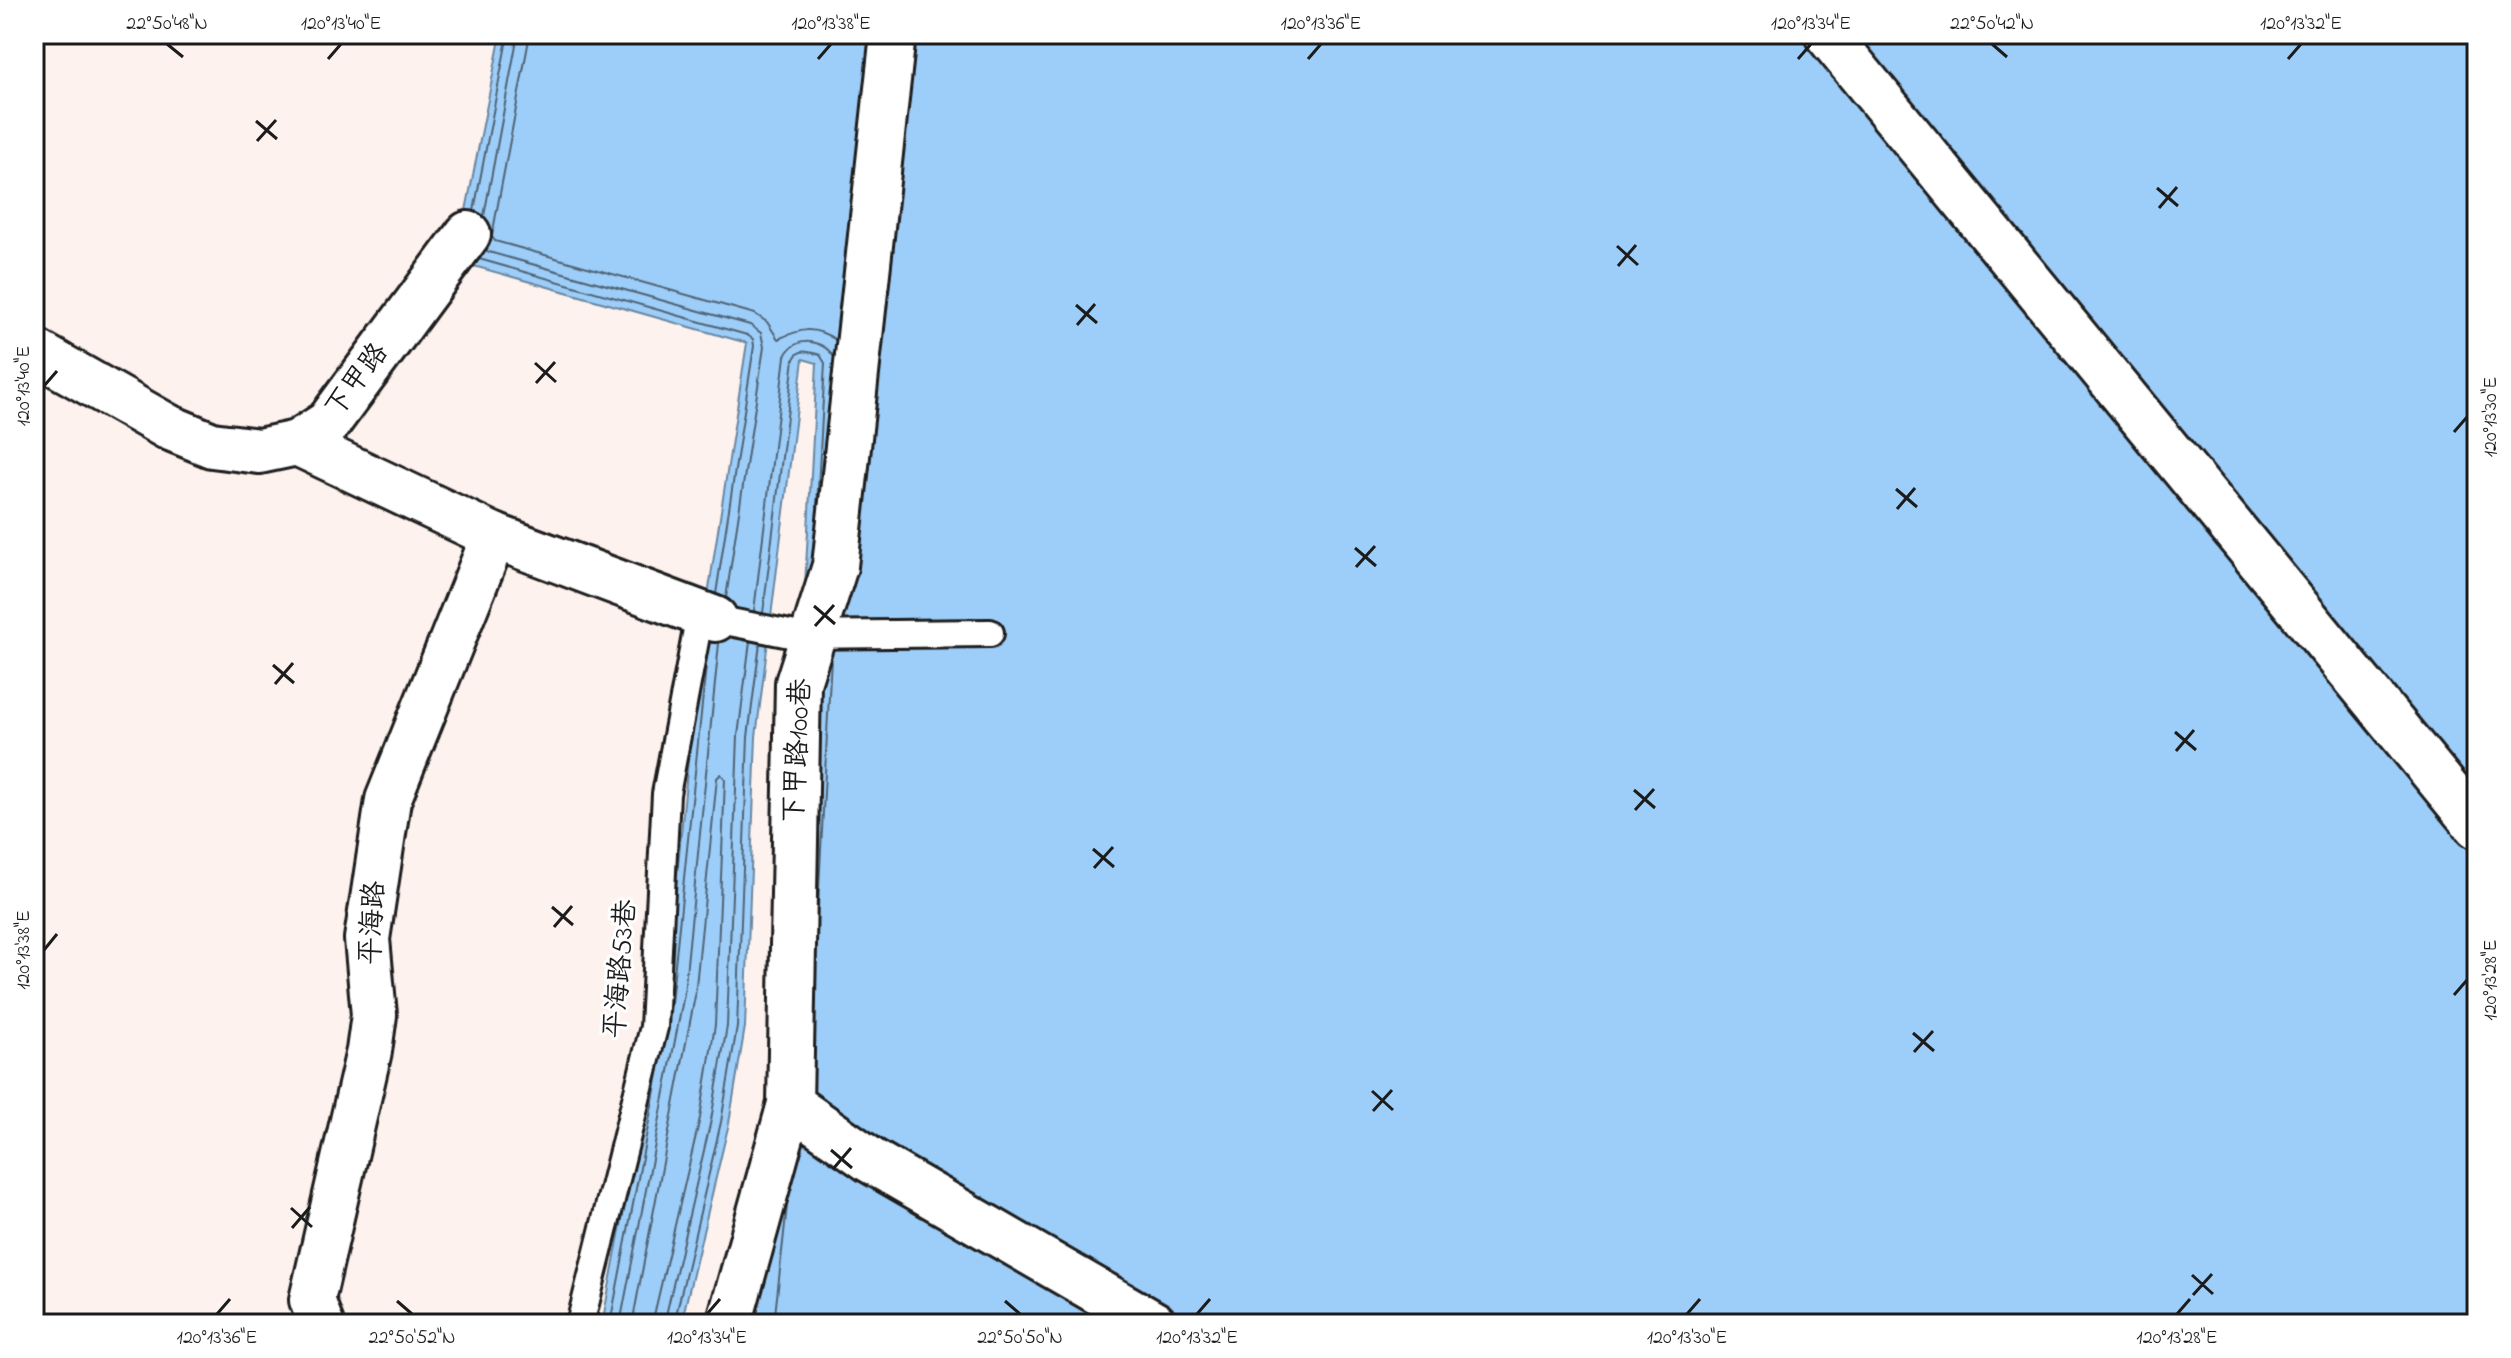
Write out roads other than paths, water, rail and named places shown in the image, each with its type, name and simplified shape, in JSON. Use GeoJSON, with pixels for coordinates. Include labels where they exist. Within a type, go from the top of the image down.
{"type":"FeatureCollection","features":[{"type":"Feature","properties":{"kind":"street","name":"下甲路100巷"},"geometry":{"type":"LineString","coordinates":[[729,1324],[790,1104],[798,683],[804,635],[835,566],[893,34]]}},
{"type":"Feature","properties":{"kind":"street"},"geometry":{"type":"LineString","coordinates":[[1827,34],[2477,826]]}},
{"type":"Feature","properties":{"kind":"street","name":"下甲路"},"geometry":{"type":"LineString","coordinates":[[34,351],[168,427],[212,445],[259,451],[297,443],[328,423],[468,234]]}},
{"type":"Feature","properties":{"kind":"street"},"geometry":{"type":"LineString","coordinates":[[297,443],[494,536],[708,616]]}},
{"type":"Feature","properties":{"kind":"street","name":"平海路"},"geometry":{"type":"LineString","coordinates":[[321,1324],[312,1300],[369,1051],[374,1015],[367,939],[388,800],[494,536]]}},
{"type":"Feature","properties":{"kind":"street"},"geometry":{"type":"LineString","coordinates":[[790,1104],[870,1160],[1154,1324]]}},
{"type":"Feature","properties":{"kind":"lane"},"geometry":{"type":"LineString","coordinates":[[708,616],[804,635],[990,633]]}},
{"type":"Feature","properties":{"kind":"lane","name":"平海路53巷"},"geometry":{"type":"LineString","coordinates":[[580,1324],[654,1027],[666,794],[708,616]]}},
{"type":"Feature","properties":{"kind":"water"},"geometry":{"type":"Polygon","coordinates":[[[501,34],[2477,34],[2477,1324],[744,1324],[787,920],[817,363],[803,359],[756,737],[745,1027],[729,1123],[681,1324],[602,1324],[666,991],[697,666],[747,343],[456,261],[501,34]]]}}]}
